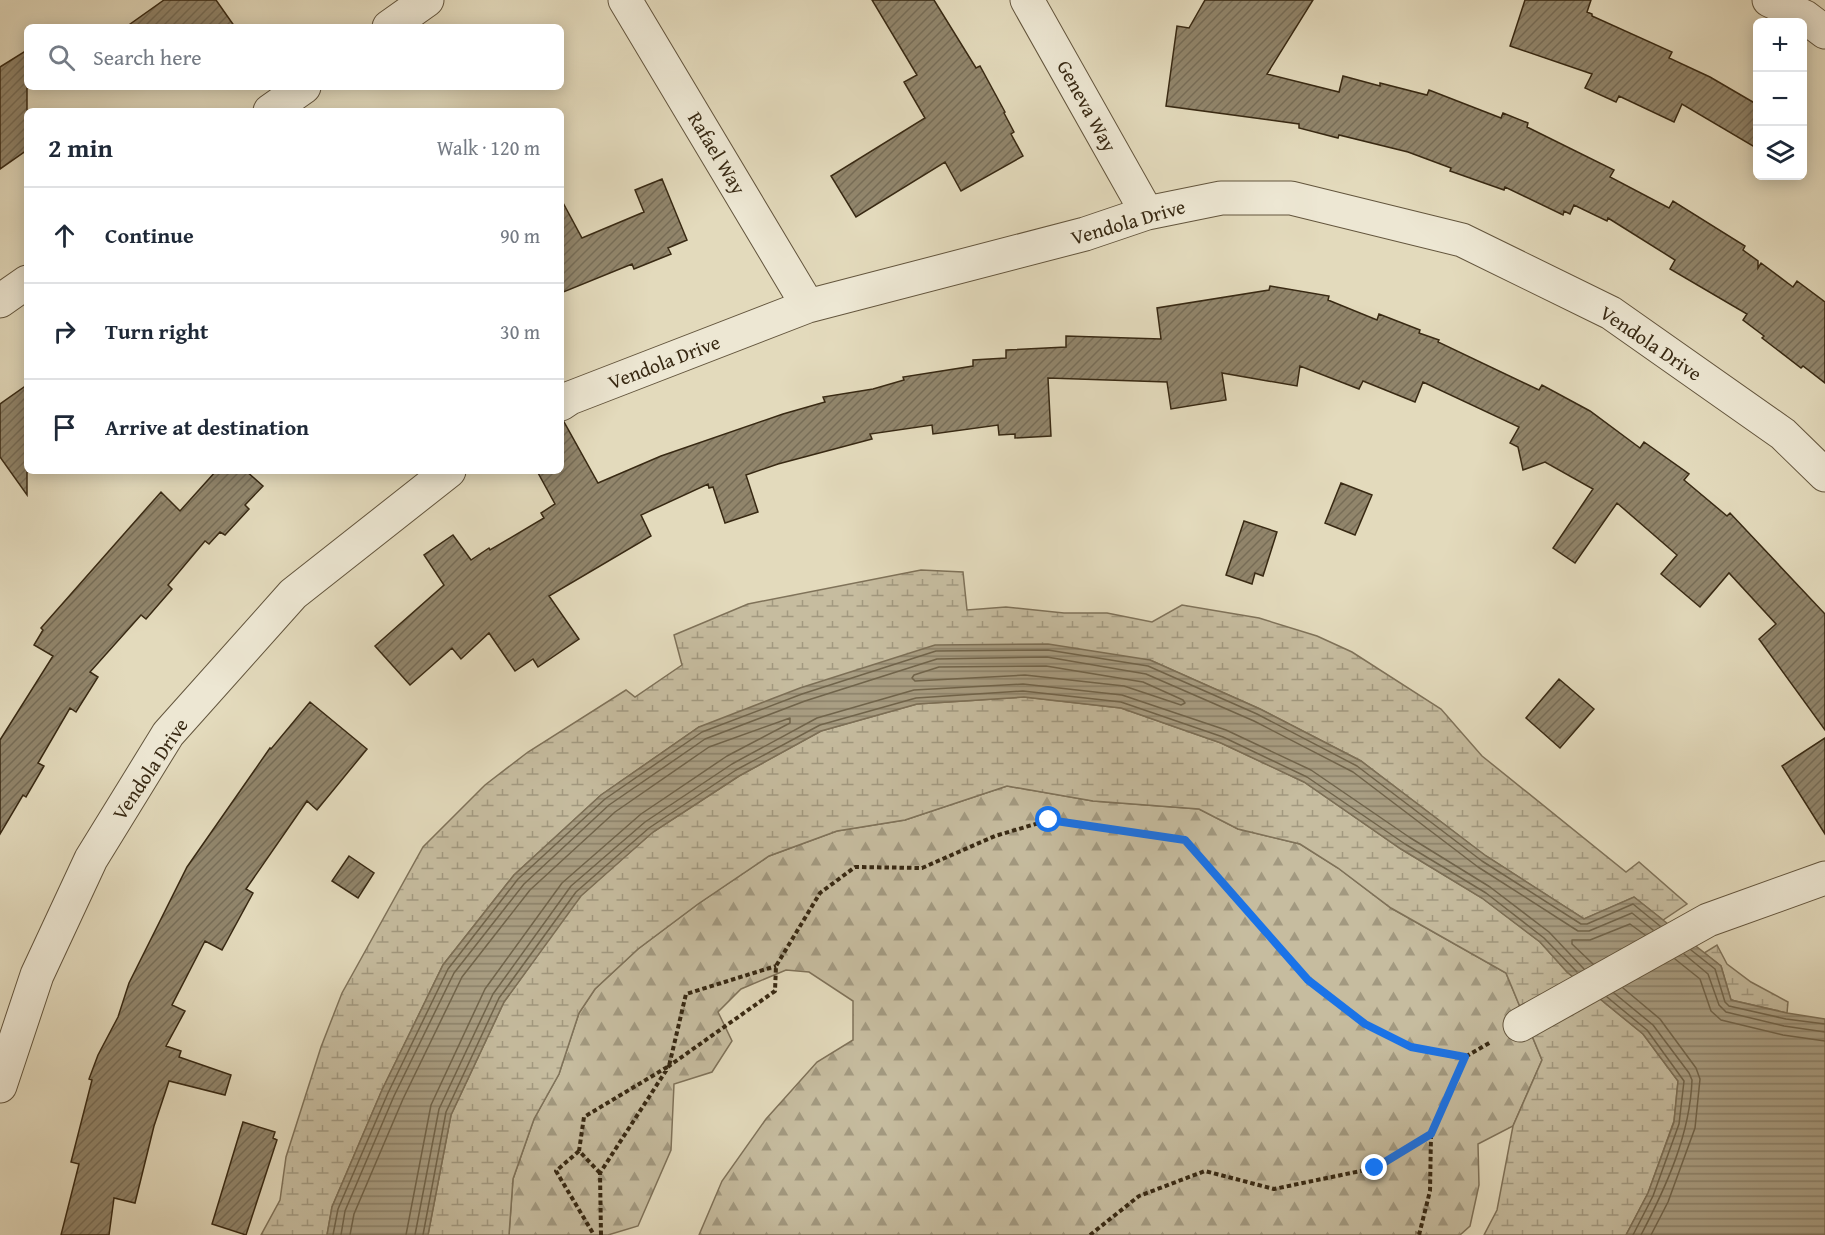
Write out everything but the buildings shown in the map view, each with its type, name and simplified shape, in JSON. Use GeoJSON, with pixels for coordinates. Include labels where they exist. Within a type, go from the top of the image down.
{"type":"FeatureCollection","features":[{"type":"Feature","properties":{"kind":"street"},"geometry":{"type":"LineString","coordinates":[[393,24],[427,0]]}},
{"type":"Feature","properties":{"kind":"street","name":"Rafael Way"},"geometry":{"type":"LineString","coordinates":[[625,0],[808,306]]}},
{"type":"Feature","properties":{"kind":"street","name":"Geneva Way"},"geometry":{"type":"LineString","coordinates":[[1027,0],[1147,213]]}},
{"type":"Feature","properties":{"kind":"street"},"geometry":{"type":"LineString","coordinates":[[1769,0],[1805,17],[1825,32]]}},
{"type":"Feature","properties":{"kind":"street"},"geometry":{"type":"LineString","coordinates":[[274,108],[300,90]]}},
{"type":"Feature","properties":{"kind":"street","name":"Vendola Drive"},"geometry":{"type":"LineString","coordinates":[[564,402],[808,306],[1085,234],[1147,213],[1221,198],[1291,198],[1462,240],[1611,313],[1783,434],[1825,475]]}},
{"type":"Feature","properties":{"kind":"street"},"geometry":{"type":"LineString","coordinates":[[0,301],[24,284]]}},
{"type":"Feature","properties":{"kind":"street","name":"Vendola Drive"},"geometry":{"type":"LineString","coordinates":[[0,1086],[37,975],[91,859],[168,735],[293,594],[445,474]]}},
{"type":"Feature","properties":{"kind":"street"},"geometry":{"type":"LineString","coordinates":[[1520,1025],[1708,920],[1825,878]]}},
{"type":"Feature","properties":{"kind":"path"},"geometry":{"type":"LineString","coordinates":[[594,1235],[556,1171],[579,1151],[584,1117],[669,1066],[775,991],[776,966],[820,893],[855,867],[922,868],[995,836],[1049,820],[1185,840],[1308,980],[1324,993],[1365,1024],[1411,1047],[1465,1057],[1431,1134],[1430,1191],[1419,1235]]}},
{"type":"Feature","properties":{"kind":"path"},"geometry":{"type":"LineString","coordinates":[[601,1235],[600,1173],[669,1066],[686,994],[776,966]]}},
{"type":"Feature","properties":{"kind":"path"},"geometry":{"type":"LineString","coordinates":[[1090,1235],[1139,1196],[1205,1171],[1274,1189],[1375,1168],[1431,1134]]}},
{"type":"Feature","properties":{"kind":"path"},"geometry":{"type":"LineString","coordinates":[[579,1151],[600,1173]]}},
{"type":"Feature","properties":{"kind":"green space"},"geometry":{"type":"Polygon","coordinates":[[[921,570],[963,572],[967,610],[1006,607],[1064,613],[1107,613],[1152,622],[1182,605],[1259,618],[1317,636],[1352,652],[1441,709],[1482,756],[1626,872],[1639,862],[1687,904],[1663,920],[1634,897],[1584,919],[1486,856],[1361,761],[1260,709],[1150,660],[699,727],[601,795],[514,875],[443,965],[382,1090],[332,1207],[327,1235],[261,1235],[280,1200],[286,1157],[321,1047],[342,993],[423,847],[485,785],[528,752],[626,690],[635,697],[682,665],[674,635],[748,604],[921,570]]]}},
{"type":"Feature","properties":{"kind":"green space"},"geometry":{"type":"Polygon","coordinates":[[[1024,697],[1121,708],[1221,743],[1304,782],[1401,849],[1482,898],[1540,942],[1567,972],[1643,1034],[1678,1081],[1674,1121],[1648,1193],[1626,1235],[1484,1235],[1497,1210],[1513,1126],[1542,1060],[1506,973],[1391,908],[1338,868],[1300,844],[1238,829],[1199,809],[1093,801],[1007,786],[905,820],[837,831],[769,856],[698,904],[638,949],[595,989],[579,1013],[559,1074],[534,1119],[513,1179],[509,1235],[428,1235],[451,1115],[504,1002],[580,896],[653,832],[739,776],[821,731],[917,704],[1024,697]]]}},
{"type":"Feature","properties":{"kind":"green space"},"geometry":{"type":"Polygon","coordinates":[[[1007,786],[1093,801],[1199,809],[1238,829],[1300,844],[1338,868],[1391,908],[1506,973],[1542,1060],[1513,1126],[1478,1144],[1479,1185],[1470,1226],[1460,1235],[1422,1235],[1416,1232],[1416,1235],[699,1235],[722,1181],[766,1119],[817,1062],[853,1040],[853,1001],[809,972],[786,970],[741,989],[718,1012],[732,1041],[712,1072],[674,1084],[671,1150],[638,1226],[608,1235],[509,1235],[513,1179],[534,1119],[559,1074],[579,1013],[595,989],[638,949],[698,904],[769,856],[837,831],[905,820],[1007,786]]]}},
{"type":"Feature","properties":{"kind":"green space"},"geometry":{"type":"Polygon","coordinates":[[[1717,945],[1727,964],[1751,982],[1788,1002],[1787,1013],[1731,1000],[1721,966],[1704,953],[1717,945]]]}},
{"type":"Feature","properties":{"kind":"water"},"geometry":{"type":"Polygon","coordinates":[[[1048,644],[1150,660],[1260,709],[1361,761],[1486,856],[1584,919],[1634,897],[1721,966],[1731,1000],[1825,1019],[1825,1235],[1626,1235],[1648,1193],[1674,1122],[1678,1081],[1643,1034],[1567,972],[1540,942],[1482,898],[1401,849],[1304,782],[1221,743],[1121,708],[1024,697],[917,704],[821,731],[739,776],[653,832],[581,896],[504,1002],[451,1115],[428,1235],[327,1235],[332,1207],[382,1090],[443,965],[514,875],[601,795],[699,727],[800,688],[935,645],[1048,644]]]}},
{"type":"Feature","properties":{"kind":"route"},"geometry":{"type":"LineString","coordinates":[[1049,820],[1185,840],[1308,980],[1365,1024],[1411,1047],[1465,1057],[1431,1134],[1375,1168]]}}]}
